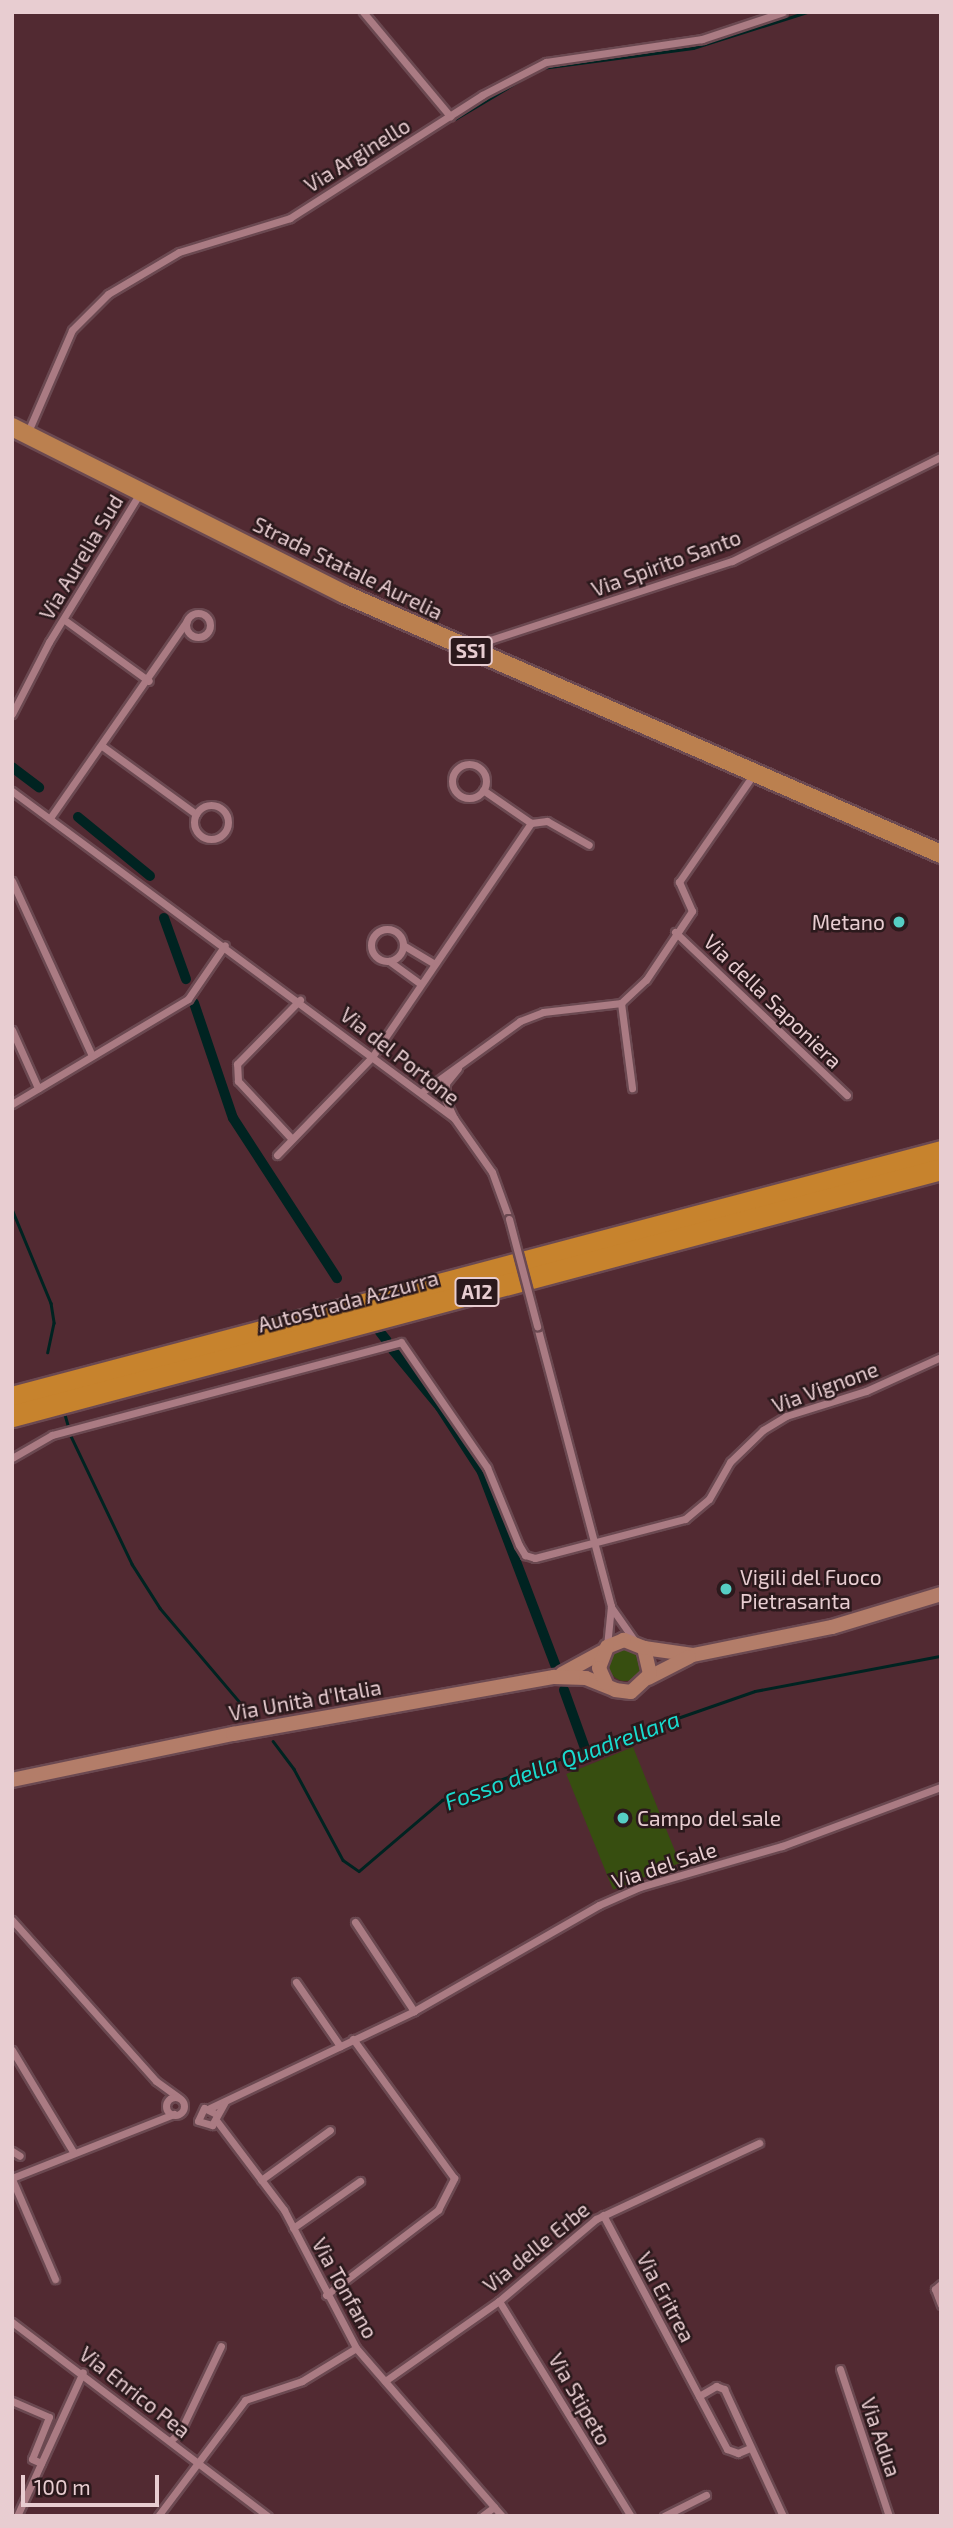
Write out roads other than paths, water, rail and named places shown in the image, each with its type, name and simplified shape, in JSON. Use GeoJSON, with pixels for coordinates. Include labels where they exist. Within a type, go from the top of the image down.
{"type":"FeatureCollection","features":[{"type":"Feature","properties":{"kind":"highway","name":"Autostrada Azzurra"},"geometry":{"type":"LineString","coordinates":[[12,1397],[941,1151]]}},
{"type":"Feature","properties":{"kind":"highway","name":"Autostrada Azzurra"},"geometry":{"type":"LineString","coordinates":[[12,1416],[941,1169]]}},
{"type":"Feature","properties":{"kind":"main road","name":"Strada Statale Aurelia"},"geometry":{"type":"LineString","coordinates":[[20,430],[344,594],[941,854]]}},
{"type":"Feature","properties":{"kind":"main road"},"geometry":{"type":"LineString","coordinates":[[605,1649],[599,1668],[606,1684],[631,1692],[648,1678],[693,1655],[832,1627],[941,1594]]}},
{"type":"Feature","properties":{"kind":"main road"},"geometry":{"type":"LineString","coordinates":[[554,1676],[580,1667],[605,1649],[624,1640],[693,1655]]}},
{"type":"Feature","properties":{"kind":"main road"},"geometry":{"type":"LineString","coordinates":[[640,1645],[651,1663],[648,1678]]}},
{"type":"Feature","properties":{"kind":"main road","name":"Via Unità d'Italia"},"geometry":{"type":"LineString","coordinates":[[12,1780],[233,1734],[554,1676],[586,1678],[606,1684]]}},
{"type":"Feature","properties":{"kind":"street"},"geometry":{"type":"LineString","coordinates":[[362,12],[450,116]]}},
{"type":"Feature","properties":{"kind":"street","name":"Via Arginello"},"geometry":{"type":"LineString","coordinates":[[20,430],[72,331],[108,294],[203,242],[290,218],[450,116],[546,62],[702,39],[783,12]]}},
{"type":"Feature","properties":{"kind":"street","name":"Via Spirito Santo"},"geometry":{"type":"LineString","coordinates":[[477,654],[490,640],[732,561],[941,457]]}},
{"type":"Feature","properties":{"kind":"street","name":"Via Aurelia Sud"},"geometry":{"type":"LineString","coordinates":[[12,714],[49,642],[66,621],[141,492]]}},
{"type":"Feature","properties":{"kind":"street"},"geometry":{"type":"LineString","coordinates":[[66,621],[149,681]]}},
{"type":"Feature","properties":{"kind":"street"},"geometry":{"type":"LineString","coordinates":[[50,818],[149,681],[186,622]]}},
{"type":"Feature","properties":{"kind":"street"},"geometry":{"type":"LineString","coordinates":[[102,746],[196,814]]}},
{"type":"Feature","properties":{"kind":"street"},"geometry":{"type":"LineString","coordinates":[[471,764],[481,769],[483,790],[474,797],[458,794],[452,779],[456,769],[471,764]]}},
{"type":"Feature","properties":{"kind":"street","name":"Via della Saponiera"},"geometry":{"type":"LineString","coordinates":[[621,1003],[646,980],[692,911],[679,882],[755,773]]}},
{"type":"Feature","properties":{"kind":"street"},"geometry":{"type":"LineString","coordinates":[[483,790],[531,823],[547,821],[589,845]]}},
{"type":"Feature","properties":{"kind":"street","name":"Via del Portone"},"geometry":{"type":"LineString","coordinates":[[12,791],[422,1092],[454,1118],[492,1172],[509,1219],[611,1606],[605,1649]]}},
{"type":"Feature","properties":{"kind":"street"},"geometry":{"type":"LineString","coordinates":[[210,805],[220,808],[227,816],[227,827],[220,836],[204,837],[196,830],[196,814],[210,805]]}},
{"type":"Feature","properties":{"kind":"street"},"geometry":{"type":"LineString","coordinates":[[277,1155],[372,1057],[419,983],[531,823]]}},
{"type":"Feature","properties":{"kind":"street"},"geometry":{"type":"LineString","coordinates":[[12,881],[92,1056]]}},
{"type":"Feature","properties":{"kind":"street"},"geometry":{"type":"LineString","coordinates":[[419,983],[389,961],[379,958],[372,950],[375,934],[385,929],[396,931],[403,945],[433,963]]}},
{"type":"Feature","properties":{"kind":"street","name":"Via della Saponiera"},"geometry":{"type":"LineString","coordinates":[[676,932],[847,1095]]}},
{"type":"Feature","properties":{"kind":"street"},"geometry":{"type":"LineString","coordinates":[[12,1104],[188,999],[225,945]]}},
{"type":"Feature","properties":{"kind":"street"},"geometry":{"type":"LineString","coordinates":[[389,961],[401,954],[403,945]]}},
{"type":"Feature","properties":{"kind":"street"},"geometry":{"type":"LineString","coordinates":[[291,1138],[238,1081],[237,1064],[300,1000]]}},
{"type":"Feature","properties":{"kind":"street"},"geometry":{"type":"LineString","coordinates":[[422,1092],[520,1021],[543,1012],[621,1003],[632,1088]]}},
{"type":"Feature","properties":{"kind":"street"},"geometry":{"type":"LineString","coordinates":[[12,1030],[38,1088]]}},
{"type":"Feature","properties":{"kind":"street"},"geometry":{"type":"LineString","coordinates":[[454,1118],[445,1099],[446,1083],[465,1059]]}},
{"type":"Feature","properties":{"kind":"street","name":"Via Vignone"},"geometry":{"type":"LineString","coordinates":[[12,1458],[52,1435],[401,1342],[487,1467],[525,1555],[535,1558],[685,1519],[709,1499],[730,1462],[763,1430],[786,1416],[866,1391],[941,1357]]}},
{"type":"Feature","properties":{"kind":"street"},"geometry":{"type":"LineString","coordinates":[[611,1606],[640,1645]]}},
{"type":"Feature","properties":{"kind":"street","name":"Via del Sale"},"geometry":{"type":"LineString","coordinates":[[214,2114],[228,2099],[414,2011],[599,1905],[640,1887],[782,1846],[941,1787]]}},
{"type":"Feature","properties":{"kind":"street"},"geometry":{"type":"LineString","coordinates":[[12,1920],[156,2081],[181,2100],[214,2114],[209,2127]]}},
{"type":"Feature","properties":{"kind":"street"},"geometry":{"type":"LineString","coordinates":[[355,1922],[414,2011]]}},
{"type":"Feature","properties":{"kind":"street"},"geometry":{"type":"LineString","coordinates":[[296,1982],[340,2046]]}},
{"type":"Feature","properties":{"kind":"street"},"geometry":{"type":"LineString","coordinates":[[326,2295],[438,2210],[454,2178],[353,2039]]}},
{"type":"Feature","properties":{"kind":"street"},"geometry":{"type":"LineString","coordinates":[[12,2050],[74,2154]]}},
{"type":"Feature","properties":{"kind":"street"},"geometry":{"type":"LineString","coordinates":[[156,2081],[167,2104],[177,2114],[224,2134]]}},
{"type":"Feature","properties":{"kind":"street"},"geometry":{"type":"LineString","coordinates":[[157,2123],[167,2104],[181,2100]]}},
{"type":"Feature","properties":{"kind":"street"},"geometry":{"type":"LineString","coordinates":[[55,2279],[12,2178],[177,2114],[181,2100]]}},
{"type":"Feature","properties":{"kind":"street"},"geometry":{"type":"LineString","coordinates":[[198,2121],[201,2109]]}},
{"type":"Feature","properties":{"kind":"street","name":"Via Tonfano"},"geometry":{"type":"LineString","coordinates":[[214,2114],[224,2134],[261,2180],[293,2228],[356,2348],[502,2516]]}},
{"type":"Feature","properties":{"kind":"street"},"geometry":{"type":"LineString","coordinates":[[261,2180],[330,2130]]}},
{"type":"Feature","properties":{"kind":"street","name":"Via delle Erbe"},"geometry":{"type":"LineString","coordinates":[[385,2381],[499,2301],[603,2215],[759,2143]]}},
{"type":"Feature","properties":{"kind":"street"},"geometry":{"type":"LineString","coordinates":[[12,2151],[20,2156]]}},
{"type":"Feature","properties":{"kind":"street"},"geometry":{"type":"LineString","coordinates":[[293,2228],[360,2181]]}},
{"type":"Feature","properties":{"kind":"street","name":"Via Eritrea"},"geometry":{"type":"LineString","coordinates":[[603,2215],[727,2449],[738,2453],[750,2448]]}},
{"type":"Feature","properties":{"kind":"street"},"geometry":{"type":"LineString","coordinates":[[941,2284],[935,2289],[941,2305]]}},
{"type":"Feature","properties":{"kind":"street","name":"Via Stipeto"},"geometry":{"type":"LineString","coordinates":[[499,2301],[631,2516]]}},
{"type":"Feature","properties":{"kind":"street","name":"Via Enrico Pea"},"geometry":{"type":"LineString","coordinates":[[12,2322],[83,2372],[268,2516]]}},
{"type":"Feature","properties":{"kind":"street"},"geometry":{"type":"LineString","coordinates":[[170,2441],[180,2432],[221,2346]]}},
{"type":"Feature","properties":{"kind":"street"},"geometry":{"type":"LineString","coordinates":[[158,2516],[245,2400],[302,2381],[356,2348]]}},
{"type":"Feature","properties":{"kind":"street","name":"Via Adua"},"geometry":{"type":"LineString","coordinates":[[840,2369],[890,2516]]}},
{"type":"Feature","properties":{"kind":"street"},"geometry":{"type":"LineString","coordinates":[[17,2516],[83,2372]]}},
{"type":"Feature","properties":{"kind":"street"},"geometry":{"type":"LineString","coordinates":[[699,2396],[716,2386],[724,2389],[783,2516]]}},
{"type":"Feature","properties":{"kind":"street"},"geometry":{"type":"LineString","coordinates":[[12,2401],[49,2417],[32,2459],[41,2463]]}},
{"type":"Feature","properties":{"kind":"street"},"geometry":{"type":"LineString","coordinates":[[664,2516],[706,2495]]}},
{"type":"Feature","properties":{"kind":"street"},"geometry":{"type":"LineString","coordinates":[[482,2516],[494,2507]]}},
{"type":"Feature","properties":{"kind":"waterway"},"geometry":{"type":"LineString","coordinates":[[542,68],[693,48],[807,12]]}},
{"type":"Feature","properties":{"kind":"waterway"},"geometry":{"type":"LineString","coordinates":[[455,119],[527,76]]}},
{"type":"Feature","properties":{"kind":"waterway"},"geometry":{"type":"LineString","coordinates":[[12,767],[39,787]]}},
{"type":"Feature","properties":{"kind":"waterway"},"geometry":{"type":"LineString","coordinates":[[78,817],[150,876]]}},
{"type":"Feature","properties":{"kind":"waterway"},"geometry":{"type":"LineString","coordinates":[[164,918],[186,979]]}},
{"type":"Feature","properties":{"kind":"waterway"},"geometry":{"type":"LineString","coordinates":[[194,1003],[233,1118],[337,1278]]}},
{"type":"Feature","properties":{"kind":"waterway","name":"Fosso della Quadrellara"},"geometry":{"type":"LineString","coordinates":[[12,1209],[51,1303],[54,1323],[48,1352]]}},
{"type":"Feature","properties":{"kind":"waterway"},"geometry":{"type":"LineString","coordinates":[[380,1332],[387,1341]]}},
{"type":"Feature","properties":{"kind":"waterway"},"geometry":{"type":"LineString","coordinates":[[393,1350],[440,1407],[482,1472],[556,1667]]}},
{"type":"Feature","properties":{"kind":"waterway","name":"Fosso della Quadrellara"},"geometry":{"type":"LineString","coordinates":[[64,1411],[68,1425]]}},
{"type":"Feature","properties":{"kind":"waterway","name":"Fosso della Quadrellara"},"geometry":{"type":"LineString","coordinates":[[71,1436],[132,1564],[160,1608],[254,1719]]}},
{"type":"Feature","properties":{"kind":"waterway","name":"Fosso della Quadrellara"},"geometry":{"type":"LineString","coordinates":[[273,1741],[294,1769],[343,1860],[359,1871],[442,1800],[755,1691],[941,1656]]}},
{"type":"Feature","properties":{"kind":"waterway"},"geometry":{"type":"LineString","coordinates":[[564,1690],[586,1751]]}},
{"type":"Feature","properties":{"kind":"place","name":"Metano"},"geometry":{"type":"Point","coordinates":[899,922]}},
{"type":"Feature","properties":{"kind":"place","name":"Vigili del Fuoco Pietrasanta"},"geometry":{"type":"Point","coordinates":[726,1589]}},
{"type":"Feature","properties":{"kind":"place","name":"Campo del sale"},"geometry":{"type":"Point","coordinates":[623,1818]}}]}
